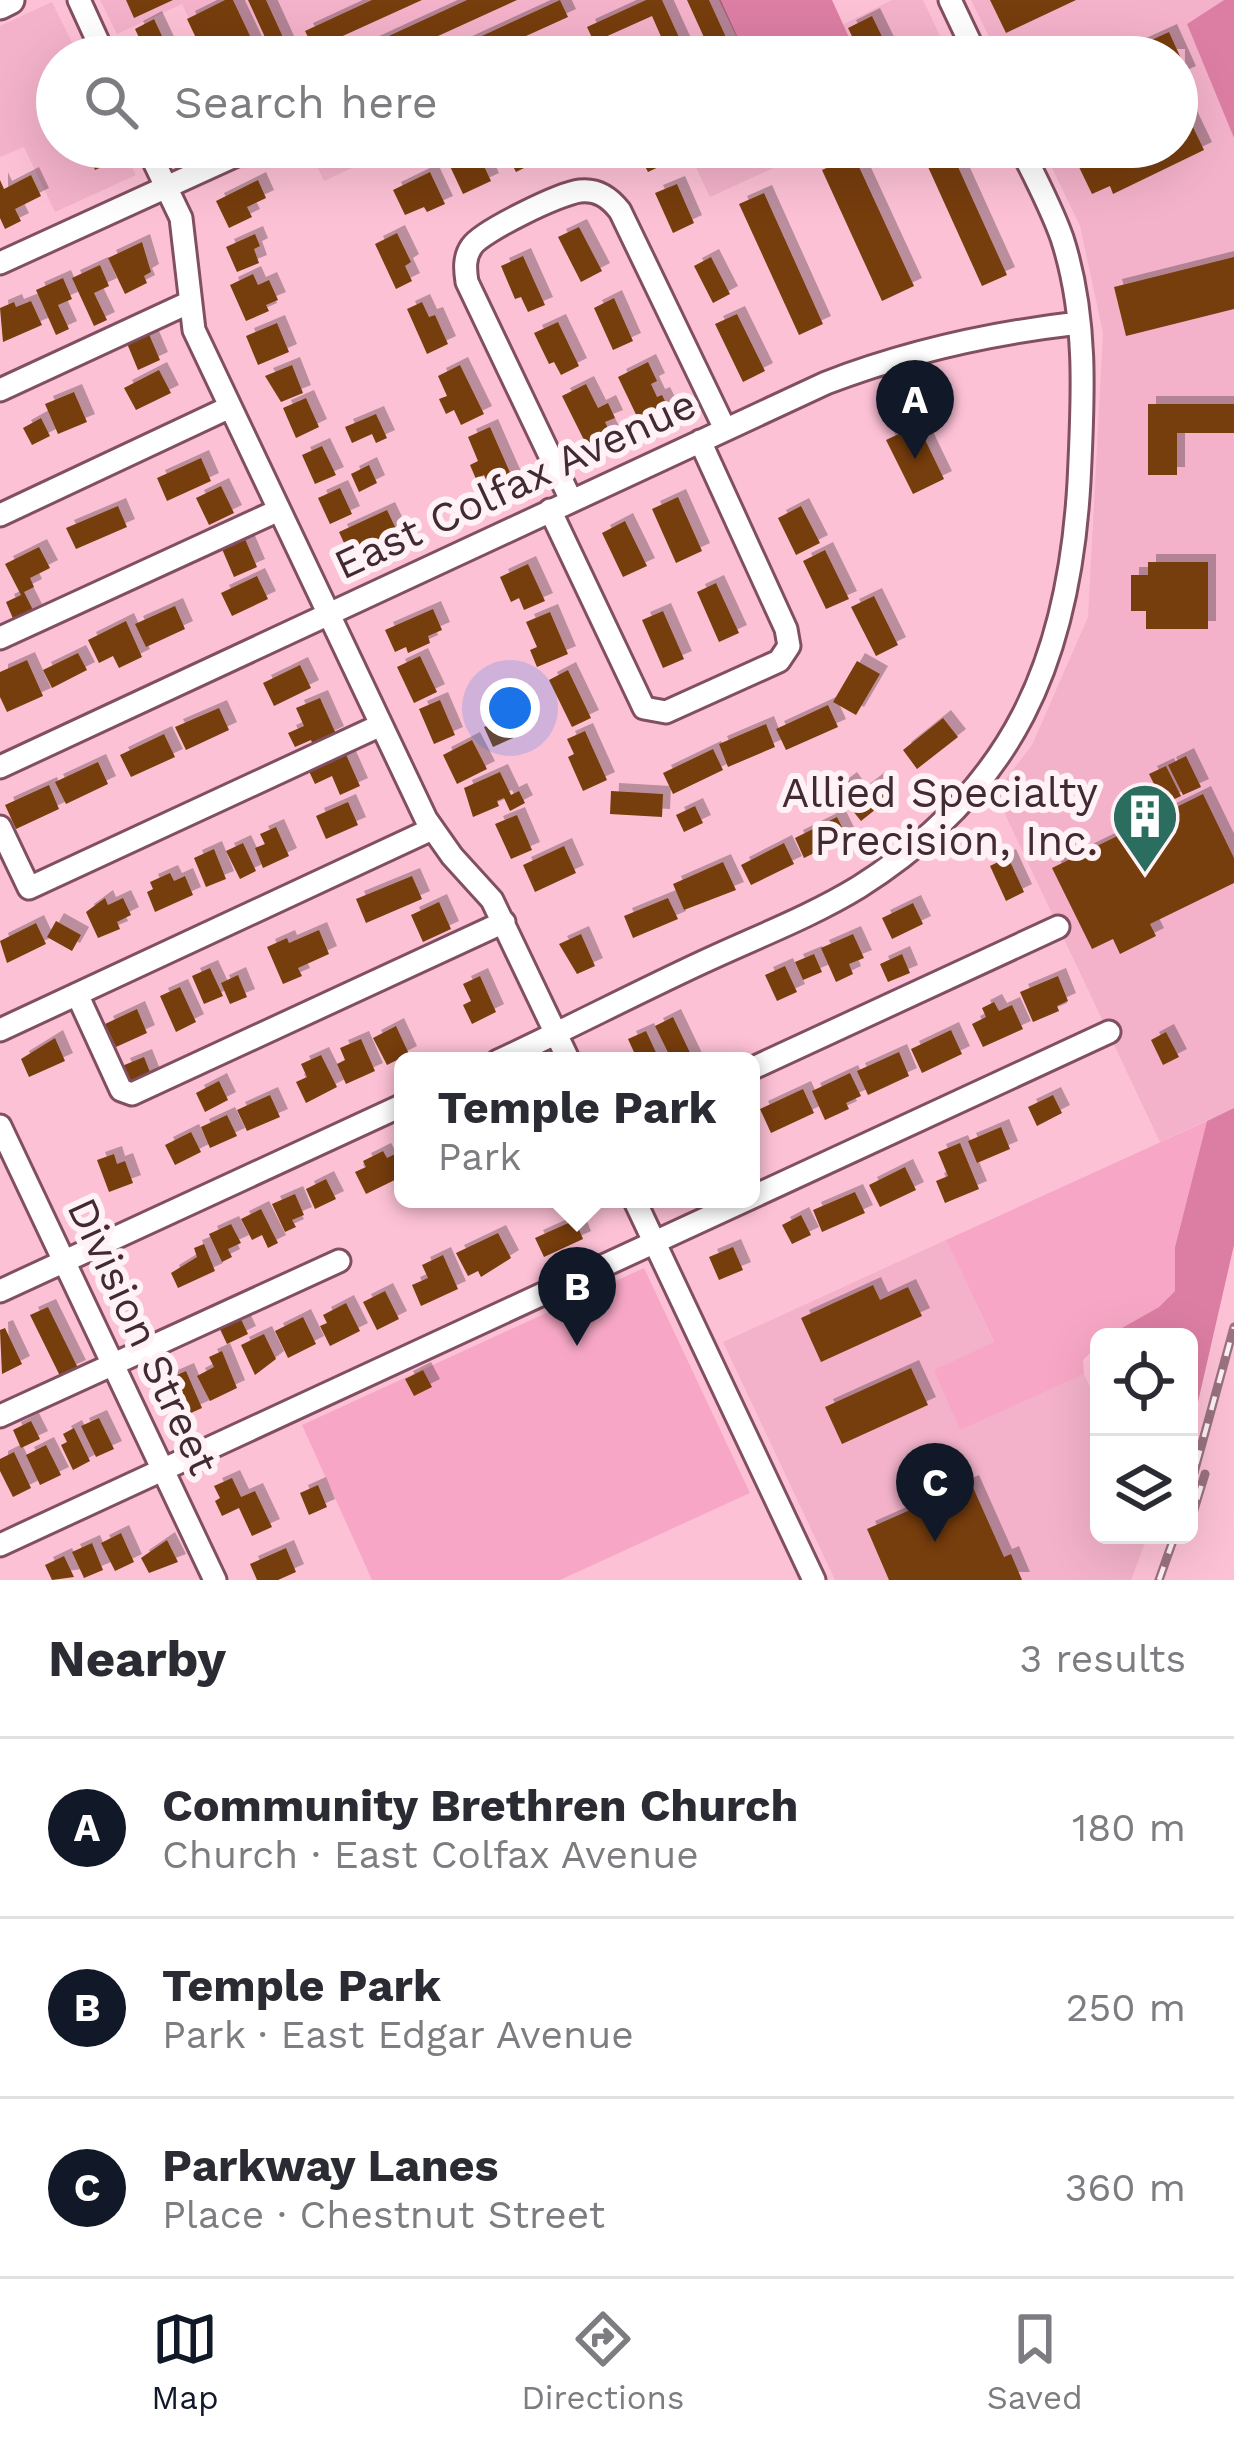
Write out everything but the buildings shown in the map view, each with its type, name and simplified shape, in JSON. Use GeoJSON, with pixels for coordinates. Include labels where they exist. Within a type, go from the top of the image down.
{"type":"FeatureCollection","features":[{"type":"Feature","properties":{"kind":"main road"},"geometry":{"type":"LineString","coordinates":[[0,5],[10,0]]}},
{"type":"Feature","properties":{"kind":"street"},"geometry":{"type":"LineString","coordinates":[[79,0],[95,36]]}},
{"type":"Feature","properties":{"kind":"street"},"geometry":{"type":"LineString","coordinates":[[950,0],[967,36]]}},
{"type":"Feature","properties":{"kind":"street"},"geometry":{"type":"LineString","coordinates":[[157,168],[181,218],[194,330],[432,829],[482,886],[504,922],[565,1052]]}},
{"type":"Feature","properties":{"kind":"street"},"geometry":{"type":"LineString","coordinates":[[0,263],[209,168]]}},
{"type":"Feature","properties":{"kind":"street"},"geometry":{"type":"LineString","coordinates":[[516,1052],[828,904],[923,841],[992,766],[1029,706],[1059,631],[1072,562],[1083,393],[1079,323],[1061,238],[1030,168]]}},
{"type":"Feature","properties":{"kind":"street"},"geometry":{"type":"LineString","coordinates":[[700,441],[794,648],[779,661],[666,712],[647,716],[467,282],[467,254],[479,238],[574,192],[598,192],[620,211],[725,429]]}},
{"type":"Feature","properties":{"kind":"street"},"geometry":{"type":"LineString","coordinates":[[0,390],[188,302]]}},
{"type":"Feature","properties":{"kind":"street","name":"East Colfax Avenue"},"geometry":{"type":"LineString","coordinates":[[0,767],[846,375],[969,338],[1079,323]]}},
{"type":"Feature","properties":{"kind":"street"},"geometry":{"type":"LineString","coordinates":[[0,515],[230,406]]}},
{"type":"Feature","properties":{"kind":"street"},"geometry":{"type":"LineString","coordinates":[[0,638],[279,510]]}},
{"type":"Feature","properties":{"kind":"street"},"geometry":{"type":"LineString","coordinates":[[0,826],[29,888],[381,725]]}},
{"type":"Feature","properties":{"kind":"street"},"geometry":{"type":"LineString","coordinates":[[0,1030],[432,829]]}},
{"type":"Feature","properties":{"kind":"street"},"geometry":{"type":"LineString","coordinates":[[77,994],[121,1090],[132,1094],[504,922]]}},
{"type":"Feature","properties":{"kind":"street"},"geometry":{"type":"LineString","coordinates":[[760,1065],[1058,927]]}},
{"type":"Feature","properties":{"kind":"street"},"geometry":{"type":"LineString","coordinates":[[760,1195],[1109,1032]]}},
{"type":"Feature","properties":{"kind":"street"},"geometry":{"type":"LineString","coordinates":[[0,1291],[394,1109]]}},
{"type":"Feature","properties":{"kind":"street","name":"Division Street"},"geometry":{"type":"LineString","coordinates":[[0,1126],[5,1151],[64,1261],[163,1469],[208,1578]]}},
{"type":"Feature","properties":{"kind":"street"},"geometry":{"type":"LineString","coordinates":[[638,1208],[814,1580]]}},
{"type":"Feature","properties":{"kind":"street"},"geometry":{"type":"LineString","coordinates":[[0,1545],[733,1208]]}},
{"type":"Feature","properties":{"kind":"street"},"geometry":{"type":"LineString","coordinates":[[0,1416],[339,1261]]}},
{"type":"Feature","properties":{"kind":"shaded area"},"geometry":{"type":"Polygon","coordinates":[[[100,0],[719,0],[736,36],[197,36],[182,4],[117,34],[100,0]]]}},
{"type":"Feature","properties":{"kind":"shaded area"},"geometry":{"type":"Polygon","coordinates":[[[719,0],[832,0],[848,36],[736,36],[719,0]]]}},
{"type":"Feature","properties":{"kind":"shaded area"},"geometry":{"type":"Polygon","coordinates":[[[892,0],[923,0],[940,36],[848,36],[842,25],[892,0]]]}},
{"type":"Feature","properties":{"kind":"shaded area"},"geometry":{"type":"Polygon","coordinates":[[[971,0],[1224,0],[1187,24],[1192,36],[989,36],[971,0]]]}},
{"type":"Feature","properties":{"kind":"shaded area"},"geometry":{"type":"Polygon","coordinates":[[[1224,0],[1234,0],[1234,138],[1198,51],[1198,36],[1192,36],[1187,24],[1224,0]]]}},
{"type":"Feature","properties":{"kind":"shaded area"},"geometry":{"type":"Polygon","coordinates":[[[52,2],[69,36],[36,36],[36,168],[132,168],[136,175],[55,212],[24,147],[0,157],[0,26],[52,2]]]}},
{"type":"Feature","properties":{"kind":"shaded area"},"geometry":{"type":"Polygon","coordinates":[[[1198,51],[1234,138],[1234,1108],[1160,1142],[995,793],[1032,745],[1088,617],[1103,333],[1080,226],[1052,168],[1198,168],[1198,51]]]}},
{"type":"Feature","properties":{"kind":"shaded area"},"geometry":{"type":"Polygon","coordinates":[[[318,168],[352,168],[324,181],[318,168]]]}},
{"type":"Feature","properties":{"kind":"shaded area"},"geometry":{"type":"Polygon","coordinates":[[[696,168],[773,168],[710,197],[696,168]]]}},
{"type":"Feature","properties":{"kind":"shaded area"},"geometry":{"type":"Polygon","coordinates":[[[1234,1108],[1234,1245],[1198,1402],[1198,1328],[1122,1328],[1159,1307],[1175,1291],[1175,1247],[1207,1121],[1234,1108]]]}},
{"type":"Feature","properties":{"kind":"shaded area"},"geometry":{"type":"Polygon","coordinates":[[[1207,1121],[1175,1247],[1175,1291],[1159,1307],[1122,1328],[1090,1328],[1084,1374],[960,1430],[934,1370],[994,1342],[946,1240],[1207,1121]]]}},
{"type":"Feature","properties":{"kind":"shaded area"},"geometry":{"type":"Polygon","coordinates":[[[946,1240],[1021,1401],[1084,1374],[1090,1387],[1090,1544],[1145,1544],[1131,1580],[835,1580],[723,1342],[946,1240]]]}},
{"type":"Feature","properties":{"kind":"shaded area"},"geometry":{"type":"Polygon","coordinates":[[[644,1268],[750,1493],[560,1580],[372,1580],[302,1425],[644,1268]]]}},
{"type":"Feature","properties":{"kind":"railway"},"geometry":{"type":"LineString","coordinates":[[1198,1458],[1234,1327]]}},
{"type":"Feature","properties":{"kind":"railway"},"geometry":{"type":"LineString","coordinates":[[1198,1497],[1205,1474]]}},
{"type":"Feature","properties":{"kind":"railway"},"geometry":{"type":"LineString","coordinates":[[1159,1580],[1172,1544]]}},
{"type":"Feature","properties":{"kind":"place","name":"Community Brethren Church"},"geometry":{"type":"Point","coordinates":[915,459]}},
{"type":"Feature","properties":{"kind":"place","name":"Allied Specialty Precision, Inc."},"geometry":{"type":"Point","coordinates":[1145,875]}},
{"type":"Feature","properties":{"kind":"place","name":"Temple Park"},"geometry":{"type":"Point","coordinates":[577,1346]}},
{"type":"Feature","properties":{"kind":"place","name":"Parkway Lanes"},"geometry":{"type":"Point","coordinates":[935,1542]}}]}
